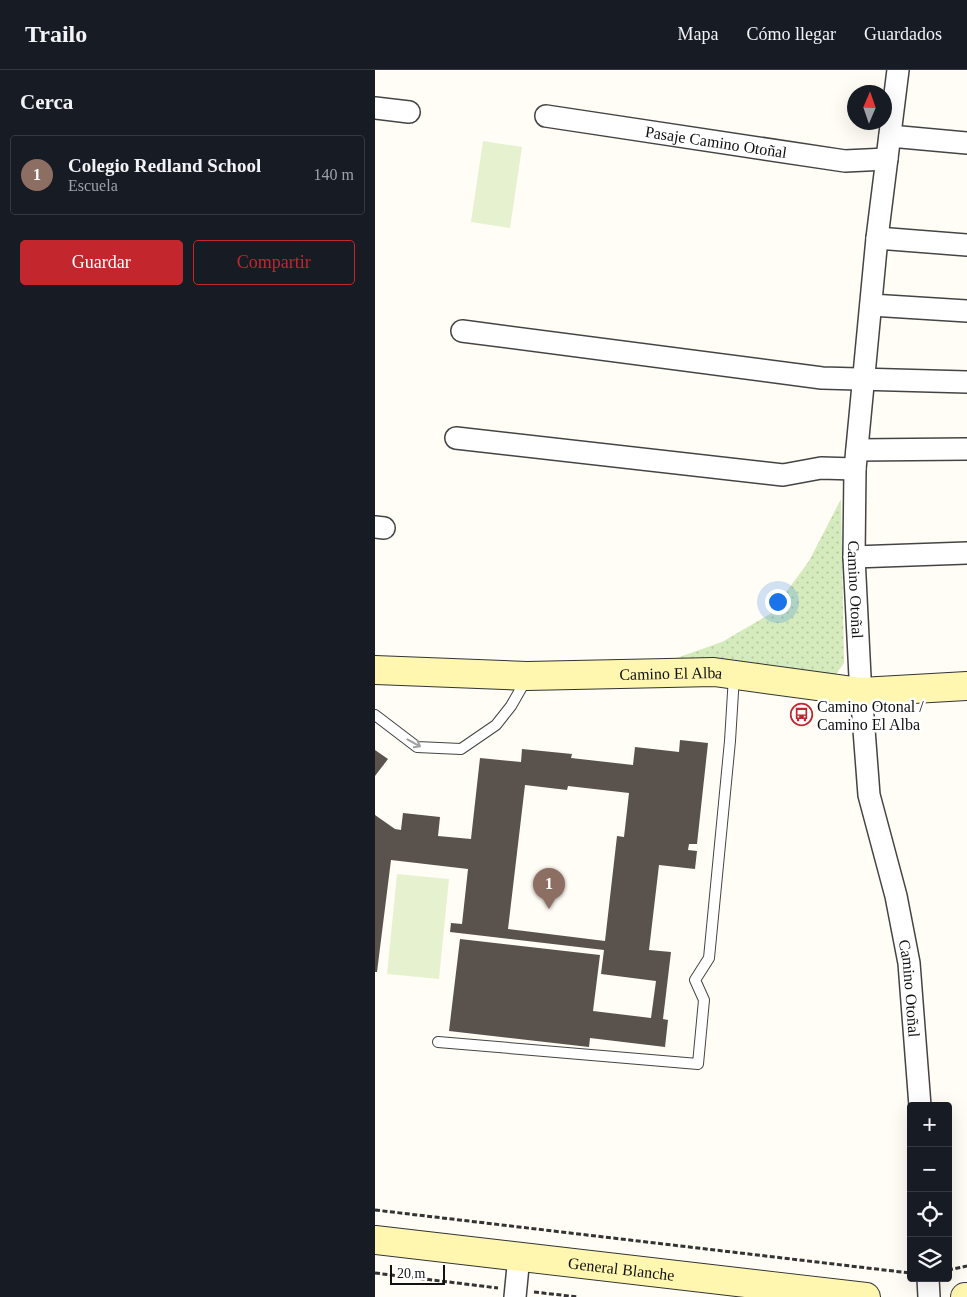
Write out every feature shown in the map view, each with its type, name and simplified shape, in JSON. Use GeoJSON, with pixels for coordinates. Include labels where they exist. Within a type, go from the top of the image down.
{"type":"FeatureCollection","features":[{"type":"Feature","properties":{"kind":"main road","name":"Camino El Alba"},"geometry":{"type":"LineString","coordinates":[[375,670],[527,676],[687,672],[734,674],[861,692],[967,686]]}},
{"type":"Feature","properties":{"kind":"main road","name":"General Blanche"},"geometry":{"type":"LineString","coordinates":[[375,1240],[866,1297]]}},
{"type":"Feature","properties":{"kind":"street","name":"Camino Otoñal"},"geometry":{"type":"LineString","coordinates":[[898,70],[877,238],[856,459],[854,557],[861,692],[869,795],[896,896],[909,963],[920,1102]]}},
{"type":"Feature","properties":{"kind":"street"},"geometry":{"type":"LineString","coordinates":[[375,108],[409,112]]}},
{"type":"Feature","properties":{"kind":"street","name":"Pasaje Camino Otoñal"},"geometry":{"type":"LineString","coordinates":[[546,116],[845,161],[887,159]]}},
{"type":"Feature","properties":{"kind":"street"},"geometry":{"type":"LineString","coordinates":[[890,136],[967,143]]}},
{"type":"Feature","properties":{"kind":"street"},"geometry":{"type":"LineString","coordinates":[[877,238],[967,245]]}},
{"type":"Feature","properties":{"kind":"street"},"geometry":{"type":"LineString","coordinates":[[871,305],[967,311]]}},
{"type":"Feature","properties":{"kind":"street"},"geometry":{"type":"LineString","coordinates":[[462,330],[822,378],[967,382]]}},
{"type":"Feature","properties":{"kind":"street"},"geometry":{"type":"LineString","coordinates":[[455,438],[783,475],[856,459],[967,449]]}},
{"type":"Feature","properties":{"kind":"street"},"geometry":{"type":"LineString","coordinates":[[854,557],[967,553]]}},
{"type":"Feature","properties":{"kind":"street"},"geometry":{"type":"LineString","coordinates":[[515,1293],[519,1256]]}},
{"type":"Feature","properties":{"kind":"street"},"geometry":{"type":"LineString","coordinates":[[928,1282],[929,1297]]}},
{"type":"Feature","properties":{"kind":"lane"},"geometry":{"type":"LineString","coordinates":[[438,1042],[698,1064],[704,1000],[695,980],[709,958],[728,760],[734,674]]}},
{"type":"Feature","properties":{"kind":"lane"},"geometry":{"type":"LineString","coordinates":[[375,715],[417,747],[461,749],[497,725],[511,706],[527,676]]}},
{"type":"Feature","properties":{"kind":"path"},"geometry":{"type":"LineString","coordinates":[[375,1210],[907,1273]]}},
{"type":"Feature","properties":{"kind":"path"},"geometry":{"type":"LineString","coordinates":[[952,1269],[967,1266]]}},
{"type":"Feature","properties":{"kind":"path"},"geometry":{"type":"LineString","coordinates":[[375,1273],[515,1293],[578,1297]]}},
{"type":"Feature","properties":{"kind":"green space"},"geometry":{"type":"Polygon","coordinates":[[[483,141],[522,147],[510,228],[471,222],[483,141]]]}},
{"type":"Feature","properties":{"kind":"green space"},"geometry":{"type":"Polygon","coordinates":[[[841,499],[844,663],[833,678],[645,669],[722,642],[770,614],[809,561],[841,499]]]}},
{"type":"Feature","properties":{"kind":"green space"},"geometry":{"type":"Polygon","coordinates":[[[397,874],[449,879],[439,979],[387,974],[397,874]]]}},
{"type":"Feature","properties":{"kind":"building"},"geometry":{"type":"Polygon","coordinates":[[[680,740],[708,743],[697,844],[689,844],[688,850],[697,851],[695,869],[659,865],[649,950],[671,952],[663,1019],[668,1020],[665,1047],[590,1038],[589,1047],[449,1031],[460,939],[600,955],[593,1011],[651,1018],[656,981],[601,974],[604,950],[450,932],[451,923],[462,924],[468,869],[391,860],[377,972],[375,972],[375,815],[395,829],[401,830],[403,813],[440,817],[438,836],[471,839],[480,758],[521,762],[522,749],[572,754],[571,758],[633,765],[635,747],[679,752],[680,740]],[[525,785],[508,929],[605,941],[617,836],[624,837],[629,793],[568,786],[567,790],[525,785]]]}},
{"type":"Feature","properties":{"kind":"building"},"geometry":{"type":"Polygon","coordinates":[[[375,750],[388,759],[375,776],[375,750]]]}},
{"type":"Feature","properties":{"kind":"place","name":"Camino Otonal / Camino El Alba"},"geometry":{"type":"Point","coordinates":[801,715]}},
{"type":"Feature","properties":{"kind":"place","name":"Colegio Redland School"},"geometry":{"type":"Point","coordinates":[549,909]}}]}
